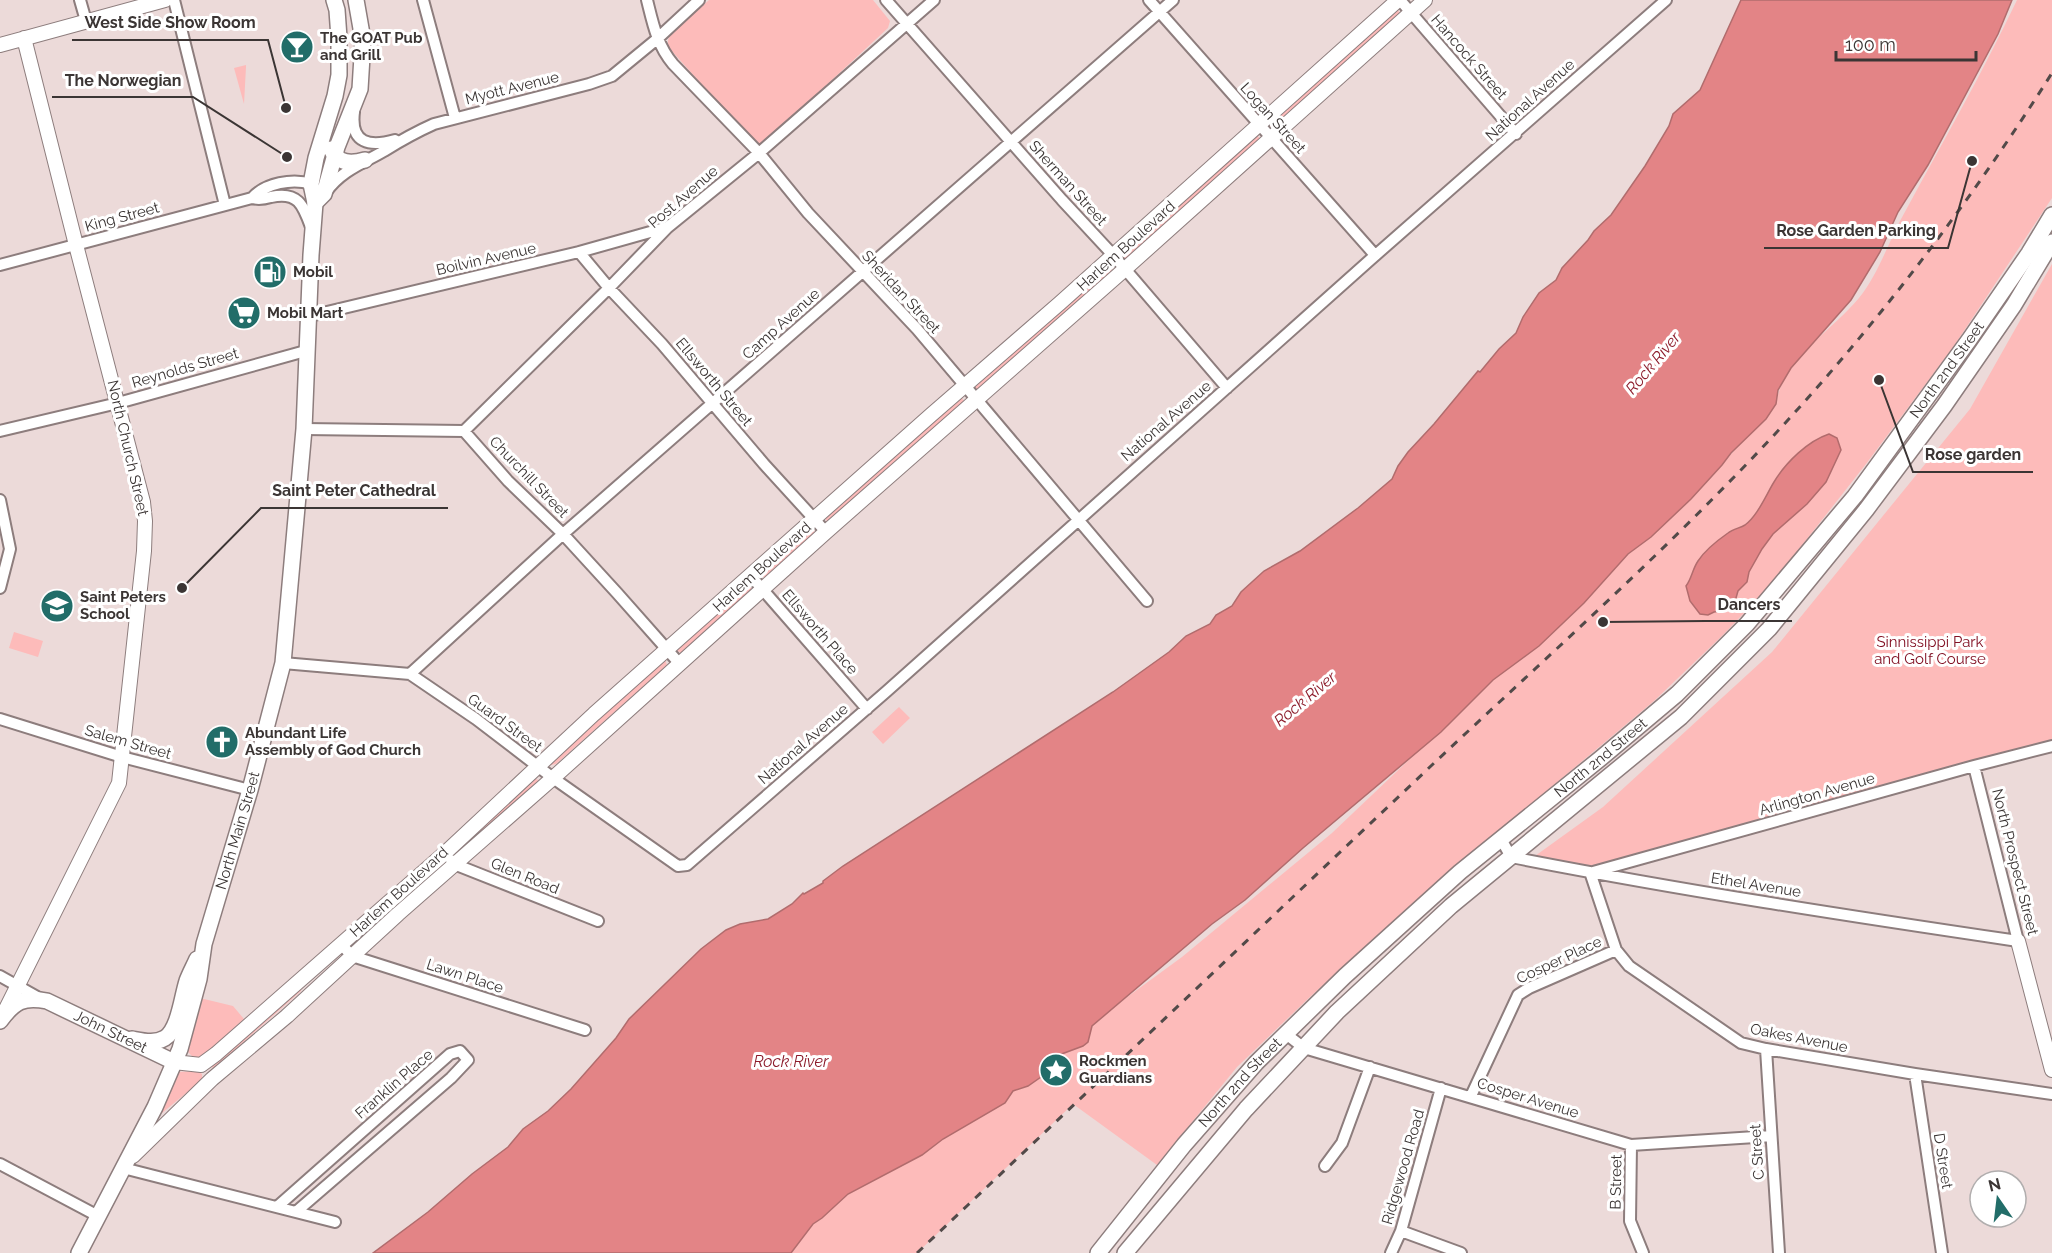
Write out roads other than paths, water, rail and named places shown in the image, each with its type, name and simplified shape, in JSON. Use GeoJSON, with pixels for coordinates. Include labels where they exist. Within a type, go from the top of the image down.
{"type":"FeatureCollection","features":[{"type":"Feature","properties":{"kind":"main road","name":"North Main Street"},"geometry":{"type":"LineString","coordinates":[[320,199],[311,184],[339,75],[339,38],[334,0]]}},
{"type":"Feature","properties":{"kind":"main road","name":"North Main Street"},"geometry":{"type":"LineString","coordinates":[[79,1253],[180,1049],[200,978],[204,944],[250,790],[283,663],[304,429],[313,233],[320,199],[334,156],[360,89],[363,40],[356,0]]}},
{"type":"Feature","properties":{"kind":"main road"},"geometry":{"type":"LineString","coordinates":[[335,96],[336,108],[330,136],[334,156],[340,161],[347,162],[365,160]]}},
{"type":"Feature","properties":{"kind":"main road","name":"North 2nd Street"},"geometry":{"type":"LineString","coordinates":[[1098,1253],[1184,1145],[1256,1063],[1345,976],[1460,872],[1677,694],[1747,624],[1855,496],[1969,340],[2029,253],[2052,215]]}},
{"type":"Feature","properties":{"kind":"main road","name":"North 2nd Street"},"geometry":{"type":"LineString","coordinates":[[1125,1253],[1246,1109],[1337,1012],[1451,906],[1681,717],[1769,629],[1866,510],[1937,416],[2014,305],[2052,242]]}},
{"type":"Feature","properties":{"kind":"main road"},"geometry":{"type":"LineString","coordinates":[[117,1036],[149,1042],[166,1037],[172,1031],[188,979],[204,944]]}},
{"type":"Feature","properties":{"kind":"main road","name":"John Street"},"geometry":{"type":"LineString","coordinates":[[20,993],[47,1002],[174,1062]]}},
{"type":"Feature","properties":{"kind":"main road","name":"North Church Street"},"geometry":{"type":"LineString","coordinates":[[0,1020],[20,993]]}},
{"type":"Feature","properties":{"kind":"street"},"geometry":{"type":"LineString","coordinates":[[80,0],[86,21]]}},
{"type":"Feature","properties":{"kind":"street"},"geometry":{"type":"LineString","coordinates":[[0,45],[165,0]]}},
{"type":"Feature","properties":{"kind":"street"},"geometry":{"type":"LineString","coordinates":[[174,0],[225,206]]}},
{"type":"Feature","properties":{"kind":"street"},"geometry":{"type":"LineString","coordinates":[[423,0],[455,118]]}},
{"type":"Feature","properties":{"kind":"street","name":"Sheridan Street"},"geometry":{"type":"LineString","coordinates":[[647,0],[657,39],[673,64],[759,153],[808,213],[917,328],[1147,601]]}},
{"type":"Feature","properties":{"kind":"street","name":"Myott Avenue"},"geometry":{"type":"LineString","coordinates":[[320,199],[340,176],[365,160],[434,124],[605,79],[657,39],[699,0]]}},
{"type":"Feature","properties":{"kind":"street","name":"Sherman Street"},"geometry":{"type":"LineString","coordinates":[[886,0],[1113,255],[1227,388]]}},
{"type":"Feature","properties":{"kind":"street","name":"Post Avenue"},"geometry":{"type":"LineString","coordinates":[[464,431],[668,227],[759,153],[934,0]]}},
{"type":"Feature","properties":{"kind":"street","name":"Logan Street"},"geometry":{"type":"LineString","coordinates":[[1149,0],[1375,255]]}},
{"type":"Feature","properties":{"kind":"street","name":"Camp Avenue"},"geometry":{"type":"LineString","coordinates":[[410,674],[563,534],[1173,0]]}},
{"type":"Feature","properties":{"kind":"street","name":"Hancock Street"},"geometry":{"type":"LineString","coordinates":[[1399,0],[1516,134]]}},
{"type":"Feature","properties":{"kind":"street","name":"Harlem Boulevard"},"geometry":{"type":"LineString","coordinates":[[201,1065],[445,853],[666,649],[1399,0]]}},
{"type":"Feature","properties":{"kind":"street","name":"Harlem Boulevard"},"geometry":{"type":"LineString","coordinates":[[124,1166],[212,1079],[286,1016],[679,663],[1425,0]]}},
{"type":"Feature","properties":{"kind":"street","name":"National Avenue"},"geometry":{"type":"LineString","coordinates":[[687,866],[867,709],[1375,255],[1516,134],[1666,0]]}},
{"type":"Feature","properties":{"kind":"street","name":"North Church Street"},"geometry":{"type":"LineString","coordinates":[[20,993],[119,783],[145,520],[143,502],[24,38]]}},
{"type":"Feature","properties":{"kind":"street"},"geometry":{"type":"LineString","coordinates":[[355,104],[354,126],[360,139],[371,144],[407,137]]}},
{"type":"Feature","properties":{"kind":"street","name":"King Street"},"geometry":{"type":"LineString","coordinates":[[0,265],[225,206],[252,198],[259,191],[282,184],[297,181],[311,184]]}},
{"type":"Feature","properties":{"kind":"street","name":"King Street"},"geometry":{"type":"LineString","coordinates":[[252,198],[258,200],[281,195],[291,196],[305,210],[313,233]]}},
{"type":"Feature","properties":{"kind":"street","name":"Boilvin Avenue"},"geometry":{"type":"LineString","coordinates":[[310,316],[579,252],[668,227]]}},
{"type":"Feature","properties":{"kind":"street","name":"Ellsworth Street"},"geometry":{"type":"LineString","coordinates":[[579,252],[826,532]]}},
{"type":"Feature","properties":{"kind":"street","name":"Reynolds Street"},"geometry":{"type":"LineString","coordinates":[[0,430],[118,403],[309,350]]}},
{"type":"Feature","properties":{"kind":"street"},"geometry":{"type":"LineString","coordinates":[[304,429],[464,431]]}},
{"type":"Feature","properties":{"kind":"street","name":"Churchill Street"},"geometry":{"type":"LineString","coordinates":[[464,431],[508,481],[563,534],[679,663]]}},
{"type":"Feature","properties":{"kind":"street"},"geometry":{"type":"LineString","coordinates":[[0,500],[10,549],[0,588]]}},
{"type":"Feature","properties":{"kind":"street","name":"Ellsworth Place"},"geometry":{"type":"LineString","coordinates":[[750,575],[867,709]]}},
{"type":"Feature","properties":{"kind":"street","name":"Guard Street"},"geometry":{"type":"LineString","coordinates":[[283,663],[410,674],[476,719],[553,778],[678,866],[687,866]]}},
{"type":"Feature","properties":{"kind":"street","name":"Salem Street"},"geometry":{"type":"LineString","coordinates":[[0,719],[123,757],[250,790]]}},
{"type":"Feature","properties":{"kind":"street","name":"Arlington Avenue"},"geometry":{"type":"LineString","coordinates":[[1590,873],[2052,746]]}},
{"type":"Feature","properties":{"kind":"street","name":"North Prospect Street"},"geometry":{"type":"LineString","coordinates":[[1974,766],[2052,1070]]}},
{"type":"Feature","properties":{"kind":"street"},"geometry":{"type":"LineString","coordinates":[[1501,839],[1511,857]]}},
{"type":"Feature","properties":{"kind":"street","name":"Glen Road"},"geometry":{"type":"LineString","coordinates":[[445,853],[454,864],[598,921]]}},
{"type":"Feature","properties":{"kind":"street","name":"Ethel Avenue"},"geometry":{"type":"LineString","coordinates":[[1511,857],[1590,873],[2018,941]]}},
{"type":"Feature","properties":{"kind":"street","name":"Oakes Avenue"},"geometry":{"type":"LineString","coordinates":[[1590,873],[1616,950],[1629,966],[1741,1043],[1915,1074],[2052,1094]]}},
{"type":"Feature","properties":{"kind":"street","name":"Lawn Place"},"geometry":{"type":"LineString","coordinates":[[341,944],[352,956],[585,1030]]}},
{"type":"Feature","properties":{"kind":"street","name":"Cosper Place"},"geometry":{"type":"LineString","coordinates":[[1471,1096],[1518,994],[1616,950]]}},
{"type":"Feature","properties":{"kind":"street","name":"John Street"},"geometry":{"type":"LineString","coordinates":[[0,976],[20,993]]}},
{"type":"Feature","properties":{"kind":"street","name":"Cosper Avenue"},"geometry":{"type":"LineString","coordinates":[[1286,1034],[1304,1048],[1631,1145],[1771,1136]]}},
{"type":"Feature","properties":{"kind":"street","name":"C Street"},"geometry":{"type":"LineString","coordinates":[[1766,1049],[1779,1253]]}},
{"type":"Feature","properties":{"kind":"street","name":"Franklin Place"},"geometry":{"type":"LineString","coordinates":[[278,1206],[450,1054],[460,1051],[468,1060],[451,1078],[297,1211]]}},
{"type":"Feature","properties":{"kind":"street"},"geometry":{"type":"LineString","coordinates":[[174,1062],[201,1065],[212,1079]]}},
{"type":"Feature","properties":{"kind":"street"},"geometry":{"type":"LineString","coordinates":[[1325,1166],[1342,1143],[1370,1067]]}},
{"type":"Feature","properties":{"kind":"street","name":"D Street"},"geometry":{"type":"LineString","coordinates":[[1915,1074],[1942,1253]]}},
{"type":"Feature","properties":{"kind":"street","name":"Ridgewood Road"},"geometry":{"type":"LineString","coordinates":[[1391,1253],[1401,1231],[1441,1088]]}},
{"type":"Feature","properties":{"kind":"street","name":"B Street"},"geometry":{"type":"LineString","coordinates":[[1631,1145],[1630,1221],[1643,1253]]}},
{"type":"Feature","properties":{"kind":"street"},"geometry":{"type":"LineString","coordinates":[[0,1164],[98,1216]]}},
{"type":"Feature","properties":{"kind":"street"},"geometry":{"type":"LineString","coordinates":[[124,1166],[335,1222]]}},
{"type":"Feature","properties":{"kind":"street"},"geometry":{"type":"LineString","coordinates":[[1401,1231],[1461,1253]]}},
{"type":"Feature","properties":{"kind":"water","name":"Rock River"},"geometry":{"type":"Polygon","coordinates":[[[1741,0],[2012,0],[1998,34],[1928,165],[1898,212],[1880,252],[1851,300],[1791,368],[1778,390],[1776,404],[1766,419],[1731,453],[1691,499],[1651,537],[1628,554],[1584,603],[1539,646],[1493,680],[1441,732],[1245,900],[1212,924],[1092,1026],[1088,1042],[1059,1055],[1041,1077],[1028,1086],[1013,1091],[1005,1103],[943,1139],[922,1155],[848,1194],[813,1224],[791,1253],[373,1253],[428,1212],[508,1147],[523,1129],[548,1111],[571,1089],[616,1038],[629,1019],[701,949],[726,930],[740,924],[768,919],[792,904],[803,893],[823,883],[843,866],[1113,692],[1169,652],[1186,636],[1210,624],[1216,615],[1232,606],[1241,592],[1264,571],[1300,551],[1358,508],[1392,479],[1408,452],[1478,371],[1480,372],[1516,333],[1523,317],[1539,293],[1556,280],[1562,268],[1611,215],[1645,166],[1669,126],[1673,114],[1700,90],[1741,0]]]}},
{"type":"Feature","properties":{"kind":"water"},"geometry":{"type":"Polygon","coordinates":[[[1829,434],[1837,438],[1841,450],[1826,482],[1807,504],[1773,534],[1749,572],[1747,582],[1738,591],[1734,605],[1727,610],[1708,615],[1700,614],[1690,601],[1686,586],[1701,557],[1732,530],[1750,521],[1779,474],[1791,460],[1813,442],[1829,434]]]}},
{"type":"Feature","properties":{"kind":"railway"},"geometry":{"type":"LineString","coordinates":[[917,1253],[1624,585],[1736,475],[1823,381],[1904,282],[1981,179],[2052,73]]}},
{"type":"Feature","properties":{"kind":"place","name":"The GOAT Pub and Grill"},"geometry":{"type":"Point","coordinates":[297,47]}},
{"type":"Feature","properties":{"kind":"place","name":"West Side Show Room"},"geometry":{"type":"Point","coordinates":[286,108]}},
{"type":"Feature","properties":{"kind":"place","name":"The Norwegian"},"geometry":{"type":"Point","coordinates":[287,157]}},
{"type":"Feature","properties":{"kind":"place","name":"Rose Garden Parking"},"geometry":{"type":"Point","coordinates":[1972,161]}},
{"type":"Feature","properties":{"kind":"place","name":"Mobil"},"geometry":{"type":"Point","coordinates":[270,272]}},
{"type":"Feature","properties":{"kind":"place","name":"Mobil Mart"},"geometry":{"type":"Point","coordinates":[244,313]}},
{"type":"Feature","properties":{"kind":"place","name":"Rose garden"},"geometry":{"type":"Point","coordinates":[1879,380]}},
{"type":"Feature","properties":{"kind":"place","name":"Saint Peter Cathedral"},"geometry":{"type":"Point","coordinates":[182,588]}},
{"type":"Feature","properties":{"kind":"place","name":"Saint Peters School"},"geometry":{"type":"Point","coordinates":[57,606]}},
{"type":"Feature","properties":{"kind":"place","name":"Dancers"},"geometry":{"type":"Point","coordinates":[1603,622]}},
{"type":"Feature","properties":{"kind":"place","name":"Abundant Life Assembly of God Church"},"geometry":{"type":"Point","coordinates":[222,742]}},
{"type":"Feature","properties":{"kind":"place","name":"Rockmen Guardians"},"geometry":{"type":"Point","coordinates":[1056,1070]}},
{"type":"Feature","properties":{"kind":"park label","name":"Sinnissippi Park and Golf Course"},"geometry":{"type":"Point","coordinates":[1930,650]}}]}
